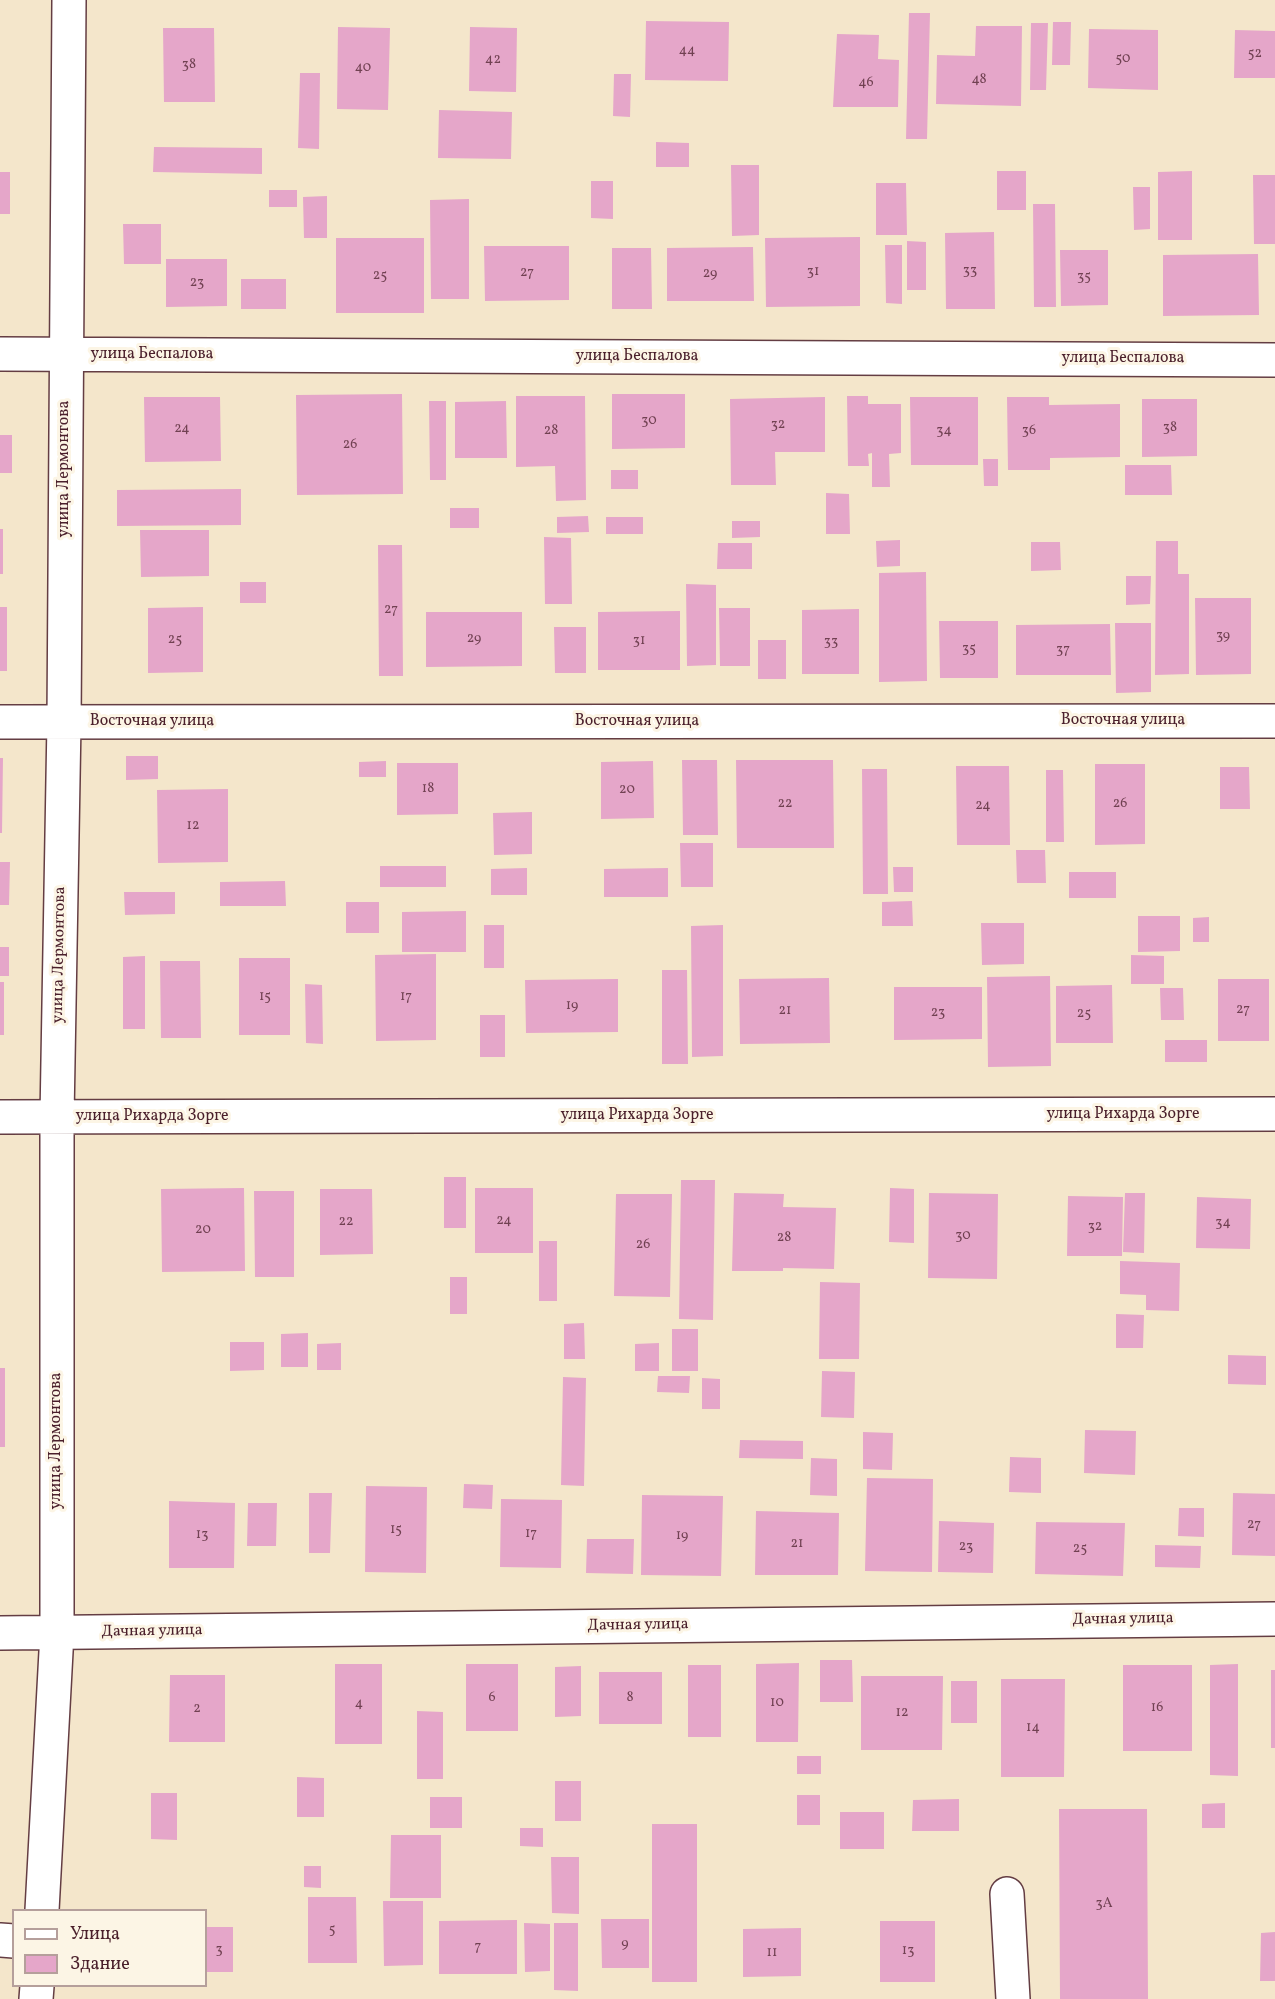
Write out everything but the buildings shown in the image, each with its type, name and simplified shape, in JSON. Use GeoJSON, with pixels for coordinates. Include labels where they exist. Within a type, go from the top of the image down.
{"type":"FeatureCollection","features":[{"type":"Feature","properties":{"kind":"street","name":"улица Лермонтова"},"geometry":{"type":"LineString","coordinates":[[42,1909],[57,1633],[57,1117],[64,722],[69,0]]}},
{"type":"Feature","properties":{"kind":"street","name":"улица Беспалова"},"geometry":{"type":"LineString","coordinates":[[0,354],[1275,360]]}},
{"type":"Feature","properties":{"kind":"street","name":"Восточная улица"},"geometry":{"type":"LineString","coordinates":[[0,722],[1275,721]]}},
{"type":"Feature","properties":{"kind":"street","name":"улица Рихарда Зорге"},"geometry":{"type":"LineString","coordinates":[[0,1117],[1275,1114]]}},
{"type":"Feature","properties":{"kind":"street","name":"Дачная улица"},"geometry":{"type":"LineString","coordinates":[[0,1633],[1275,1618]]}},
{"type":"Feature","properties":{"kind":"street"},"geometry":{"type":"LineString","coordinates":[[1007,1894],[1013,1999]]}}]}
